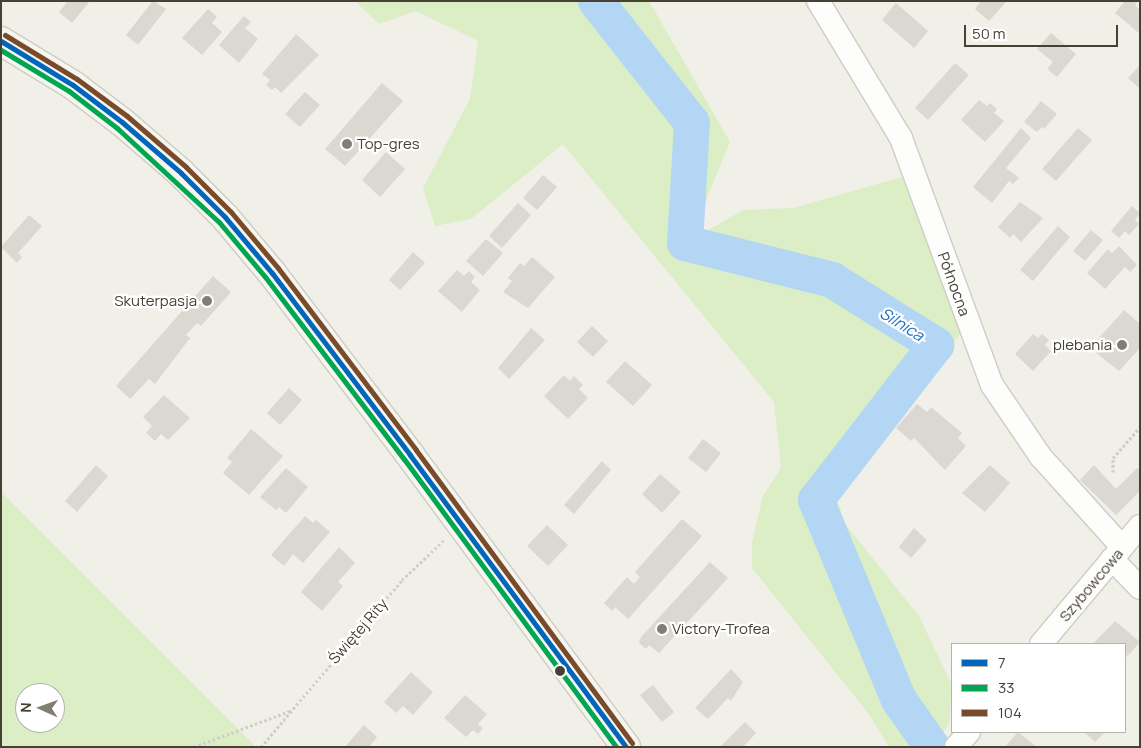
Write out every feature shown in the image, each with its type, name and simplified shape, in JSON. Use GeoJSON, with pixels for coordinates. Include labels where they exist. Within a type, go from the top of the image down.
{"type":"FeatureCollection","features":[{"type":"Feature","properties":{"kind":"street","name":"Północna"},"geometry":{"type":"LineString","coordinates":[[818,1],[901,138],[992,385],[1041,458],[1117,553],[1140,588]]}},
{"type":"Feature","properties":{"kind":"street"},"geometry":{"type":"LineString","coordinates":[[1,41],[73,85],[122,122],[181,173],[225,217],[272,273],[462,524],[626,747]]}},
{"type":"Feature","properties":{"kind":"street","name":"Szybowcowa"},"geometry":{"type":"LineString","coordinates":[[1042,643],[1140,526]]}},
{"type":"Feature","properties":{"kind":"path"},"geometry":{"type":"LineString","coordinates":[[1113,472],[1113,458],[1140,427]]}},
{"type":"Feature","properties":{"kind":"path","name":"Świętej Rity"},"geometry":{"type":"LineString","coordinates":[[261,747],[402,580],[462,524]]}},
{"type":"Feature","properties":{"kind":"path"},"geometry":{"type":"LineString","coordinates":[[194,747],[291,711]]}},
{"type":"Feature","properties":{"kind":"green space"},"geometry":{"type":"Polygon","coordinates":[[[355,1],[649,1],[730,142],[697,222],[705,232],[743,210],[793,208],[902,177],[961,333],[843,481],[836,498],[846,525],[919,616],[951,683],[949,725],[929,747],[889,747],[869,714],[752,568],[752,542],[763,496],[781,468],[774,402],[563,144],[471,219],[435,226],[423,188],[470,99],[478,41],[416,11],[379,24],[355,1]]]}},
{"type":"Feature","properties":{"kind":"green space"},"geometry":{"type":"Polygon","coordinates":[[[1,492],[256,747],[1,747],[1,492]]]}},
{"type":"Feature","properties":{"kind":"building"},"geometry":{"type":"Polygon","coordinates":[[[68,1],[90,1],[72,23],[59,12],[68,1]]]}},
{"type":"Feature","properties":{"kind":"building"},"geometry":{"type":"Polygon","coordinates":[[[153,1],[166,9],[138,45],[126,35],[153,1]]]}},
{"type":"Feature","properties":{"kind":"building"},"geometry":{"type":"Polygon","coordinates":[[[981,1],[1007,1],[989,21],[975,9],[981,1]]]}},
{"type":"Feature","properties":{"kind":"building"},"geometry":{"type":"Polygon","coordinates":[[[1125,1],[1138,1],[1135,5],[1140,10],[1140,34],[1115,13],[1125,1]]]}},
{"type":"Feature","properties":{"kind":"building"},"geometry":{"type":"Polygon","coordinates":[[[896,3],[928,31],[914,48],[882,20],[896,3]]]}},
{"type":"Feature","properties":{"kind":"building"},"geometry":{"type":"Polygon","coordinates":[[[208,9],[217,17],[212,23],[222,32],[202,55],[182,38],[208,9]]]}},
{"type":"Feature","properties":{"kind":"building"},"geometry":{"type":"Polygon","coordinates":[[[244,16],[251,22],[245,28],[258,39],[239,63],[219,45],[244,16]]]}},
{"type":"Feature","properties":{"kind":"building"},"geometry":{"type":"Polygon","coordinates":[[[1051,33],[1076,54],[1057,77],[1047,69],[1053,62],[1037,49],[1051,33]]]}},
{"type":"Feature","properties":{"kind":"building"},"geometry":{"type":"Polygon","coordinates":[[[296,34],[319,55],[281,93],[275,87],[272,90],[266,85],[270,80],[262,74],[296,34]]]}},
{"type":"Feature","properties":{"kind":"building"},"geometry":{"type":"Polygon","coordinates":[[[955,63],[969,75],[928,120],[915,108],[955,63]]]}},
{"type":"Feature","properties":{"kind":"building"},"geometry":{"type":"Polygon","coordinates":[[[1140,65],[1140,89],[1128,78],[1140,65]]]}},
{"type":"Feature","properties":{"kind":"building"},"geometry":{"type":"Polygon","coordinates":[[[382,83],[403,101],[345,166],[325,149],[382,83]]]}},
{"type":"Feature","properties":{"kind":"building"},"geometry":{"type":"Polygon","coordinates":[[[305,92],[320,105],[300,127],[285,114],[305,92]]]}},
{"type":"Feature","properties":{"kind":"building"},"geometry":{"type":"Polygon","coordinates":[[[979,100],[987,106],[990,103],[997,109],[994,113],[1004,121],[985,142],[961,120],[979,100]]]}},
{"type":"Feature","properties":{"kind":"building"},"geometry":{"type":"Polygon","coordinates":[[[1041,101],[1057,114],[1044,129],[1042,127],[1037,132],[1024,122],[1041,101]]]}},
{"type":"Feature","properties":{"kind":"building"},"geometry":{"type":"Polygon","coordinates":[[[1021,128],[1031,138],[1006,168],[1019,178],[1013,184],[1009,181],[992,203],[973,187],[1021,128]]]}},
{"type":"Feature","properties":{"kind":"building"},"geometry":{"type":"Polygon","coordinates":[[[1078,128],[1092,140],[1056,181],[1042,169],[1078,128]]]}},
{"type":"Feature","properties":{"kind":"building"},"geometry":{"type":"Polygon","coordinates":[[[386,152],[405,169],[380,197],[362,180],[386,152]]]}},
{"type":"Feature","properties":{"kind":"building"},"geometry":{"type":"Polygon","coordinates":[[[543,175],[557,187],[537,210],[523,198],[543,175]]]}},
{"type":"Feature","properties":{"kind":"building"},"geometry":{"type":"Polygon","coordinates":[[[1020,202],[1043,218],[1021,242],[1013,234],[1010,238],[998,227],[1020,202]]]}},
{"type":"Feature","properties":{"kind":"building"},"geometry":{"type":"Polygon","coordinates":[[[518,203],[531,215],[502,248],[489,236],[518,203]]]}},
{"type":"Feature","properties":{"kind":"building"},"geometry":{"type":"Polygon","coordinates":[[[1132,206],[1140,213],[1135,220],[1139,224],[1129,235],[1125,231],[1119,238],[1111,231],[1132,206]]]}},
{"type":"Feature","properties":{"kind":"building"},"geometry":{"type":"Polygon","coordinates":[[[29,215],[42,226],[18,253],[22,257],[17,263],[1,247],[29,215]]]}},
{"type":"Feature","properties":{"kind":"building"},"geometry":{"type":"Polygon","coordinates":[[[1058,226],[1070,237],[1033,281],[1020,270],[1058,226]]]}},
{"type":"Feature","properties":{"kind":"building"},"geometry":{"type":"Polygon","coordinates":[[[1091,230],[1103,240],[1085,261],[1073,251],[1091,230]]]}},
{"type":"Feature","properties":{"kind":"building"},"geometry":{"type":"Polygon","coordinates":[[[486,239],[503,253],[483,276],[466,261],[486,239]]]}},
{"type":"Feature","properties":{"kind":"building"},"geometry":{"type":"Polygon","coordinates":[[[1119,246],[1137,265],[1130,272],[1125,267],[1105,289],[1087,273],[1108,249],[1112,253],[1119,246]]]}},
{"type":"Feature","properties":{"kind":"building"},"geometry":{"type":"Polygon","coordinates":[[[413,252],[425,263],[400,290],[389,280],[413,252]]]}},
{"type":"Feature","properties":{"kind":"building"},"geometry":{"type":"Polygon","coordinates":[[[532,257],[555,277],[528,308],[503,292],[512,281],[508,278],[520,263],[524,266],[532,257]]]}},
{"type":"Feature","properties":{"kind":"building"},"geometry":{"type":"Polygon","coordinates":[[[457,270],[464,276],[469,271],[475,277],[471,282],[480,290],[462,312],[438,291],[457,270]]]}},
{"type":"Feature","properties":{"kind":"building"},"geometry":{"type":"Polygon","coordinates":[[[213,276],[231,292],[201,326],[197,323],[186,335],[190,338],[155,384],[149,379],[130,399],[116,386],[213,276]]]}},
{"type":"Feature","properties":{"kind":"building"},"geometry":{"type":"Polygon","coordinates":[[[1124,310],[1140,324],[1140,348],[1119,371],[1090,348],[1124,310]]]}},
{"type":"Feature","properties":{"kind":"building"},"geometry":{"type":"Polygon","coordinates":[[[592,326],[608,341],[593,357],[577,342],[592,326]]]}},
{"type":"Feature","properties":{"kind":"building"},"geometry":{"type":"Polygon","coordinates":[[[531,328],[545,340],[509,379],[498,368],[531,328]]]}},
{"type":"Feature","properties":{"kind":"building"},"geometry":{"type":"Polygon","coordinates":[[[1033,334],[1038,338],[1042,334],[1049,340],[1045,345],[1051,351],[1033,371],[1015,354],[1033,334]]]}},
{"type":"Feature","properties":{"kind":"building"},"geometry":{"type":"Polygon","coordinates":[[[625,361],[652,385],[633,406],[606,382],[625,361]]]}},
{"type":"Feature","properties":{"kind":"building"},"geometry":{"type":"Polygon","coordinates":[[[564,375],[570,381],[574,376],[583,385],[579,389],[588,398],[568,419],[544,396],[564,375]]]}},
{"type":"Feature","properties":{"kind":"building"},"geometry":{"type":"Polygon","coordinates":[[[289,388],[302,400],[280,425],[267,413],[289,388]]]}},
{"type":"Feature","properties":{"kind":"building"},"geometry":{"type":"Polygon","coordinates":[[[164,395],[190,418],[168,440],[161,434],[155,441],[146,433],[152,426],[143,417],[164,395]]]}},
{"type":"Feature","properties":{"kind":"building"},"geometry":{"type":"Polygon","coordinates":[[[917,404],[927,412],[931,407],[962,433],[958,438],[966,446],[945,470],[914,438],[911,441],[896,428],[917,404]]]}},
{"type":"Feature","properties":{"kind":"building"},"geometry":{"type":"Polygon","coordinates":[[[251,429],[283,456],[249,495],[223,473],[232,462],[227,458],[251,429]]]}},
{"type":"Feature","properties":{"kind":"building"},"geometry":{"type":"Polygon","coordinates":[[[703,439],[721,453],[706,472],[688,458],[703,439]]]}},
{"type":"Feature","properties":{"kind":"building"},"geometry":{"type":"Polygon","coordinates":[[[602,461],[611,470],[574,514],[564,505],[602,461]]]}},
{"type":"Feature","properties":{"kind":"building"},"geometry":{"type":"Polygon","coordinates":[[[96,465],[108,476],[77,512],[65,501],[96,465]]]}},
{"type":"Feature","properties":{"kind":"building"},"geometry":{"type":"Polygon","coordinates":[[[990,465],[1010,483],[985,512],[962,493],[990,465]]]}},
{"type":"Feature","properties":{"kind":"building"},"geometry":{"type":"Polygon","coordinates":[[[1094,465],[1116,489],[1137,468],[1140,470],[1140,491],[1116,515],[1080,480],[1094,465]]]}},
{"type":"Feature","properties":{"kind":"building"},"geometry":{"type":"Polygon","coordinates":[[[286,468],[308,487],[286,513],[279,507],[276,510],[260,497],[286,468]]]}},
{"type":"Feature","properties":{"kind":"building"},"geometry":{"type":"Polygon","coordinates":[[[660,474],[681,492],[662,513],[642,494],[660,474]]]}},
{"type":"Feature","properties":{"kind":"building"},"geometry":{"type":"Polygon","coordinates":[[[305,516],[313,523],[316,520],[330,532],[303,563],[293,554],[284,566],[271,555],[305,516]]]}},
{"type":"Feature","properties":{"kind":"building"},"geometry":{"type":"Polygon","coordinates":[[[682,519],[702,536],[628,619],[615,607],[612,611],[604,603],[627,577],[634,584],[640,577],[635,572],[682,519]]]}},
{"type":"Feature","properties":{"kind":"building"},"geometry":{"type":"Polygon","coordinates":[[[547,525],[568,545],[548,566],[527,546],[547,525]]]}},
{"type":"Feature","properties":{"kind":"building"},"geometry":{"type":"Polygon","coordinates":[[[914,528],[927,540],[911,558],[899,547],[914,528]]]}},
{"type":"Feature","properties":{"kind":"building"},"geometry":{"type":"Polygon","coordinates":[[[339,547],[355,563],[338,582],[343,586],[322,611],[301,592],[339,547]]]}},
{"type":"Feature","properties":{"kind":"building"},"geometry":{"type":"Polygon","coordinates":[[[710,562],[728,578],[659,653],[649,645],[646,649],[639,643],[641,637],[710,562]]]}},
{"type":"Feature","properties":{"kind":"building"},"geometry":{"type":"Polygon","coordinates":[[[1115,621],[1140,642],[1127,657],[1126,643],[1094,643],[1115,621]]]}},
{"type":"Feature","properties":{"kind":"building"},"geometry":{"type":"Polygon","coordinates":[[[731,669],[743,682],[731,701],[728,698],[708,719],[695,708],[731,669]]]}},
{"type":"Feature","properties":{"kind":"building"},"geometry":{"type":"Polygon","coordinates":[[[411,672],[433,692],[413,715],[403,706],[396,713],[384,702],[411,672]]]}},
{"type":"Feature","properties":{"kind":"building"},"geometry":{"type":"Polygon","coordinates":[[[653,685],[674,712],[662,722],[640,695],[653,685]]]}},
{"type":"Feature","properties":{"kind":"building"},"geometry":{"type":"Polygon","coordinates":[[[465,695],[487,714],[478,724],[483,728],[478,734],[473,730],[466,737],[444,718],[465,695]]]}},
{"type":"Feature","properties":{"kind":"building"},"geometry":{"type":"Polygon","coordinates":[[[745,722],[756,733],[743,747],[720,747],[745,722]]]}},
{"type":"Feature","properties":{"kind":"building"},"geometry":{"type":"Polygon","coordinates":[[[364,725],[377,737],[369,747],[345,747],[364,725]]]}},
{"type":"Feature","properties":{"kind":"building"},"geometry":{"type":"Polygon","coordinates":[[[1019,733],[1037,747],[1005,747],[1019,733]]]}},
{"type":"Feature","properties":{"kind":"building"},"geometry":{"type":"Polygon","coordinates":[[[1085,733],[1104,733],[1095,742],[1085,733]]]}},
{"type":"Feature","properties":{"kind":"waterway","name":"Silnica"},"geometry":{"type":"LineString","coordinates":[[596,1],[692,123],[685,243],[832,280],[936,345],[816,500],[899,700],[932,747]]}},
{"type":"Feature","properties":{"kind":"transit line","name":"104"},"geometry":{"type":"LineString","coordinates":[[5,35],[77,79],[127,116],[186,167],[231,212],[278,268],[416,450],[632,743]]}},
{"type":"Feature","properties":{"kind":"transit line","name":"7"},"geometry":{"type":"LineString","coordinates":[[1,41],[73,85],[122,122],[181,173],[225,217],[272,273],[410,455],[626,747]]}},
{"type":"Feature","properties":{"kind":"transit line","name":"33"},"geometry":{"type":"LineString","coordinates":[[1,50],[69,91],[117,128],[219,222],[266,278],[404,459],[616,747]]}},
{"type":"Feature","properties":{"kind":"place","name":"Top-gres"},"geometry":{"type":"Point","coordinates":[347,144]}},
{"type":"Feature","properties":{"kind":"place","name":"Skuterpasja"},"geometry":{"type":"Point","coordinates":[207,301]}},
{"type":"Feature","properties":{"kind":"place","name":"plebania"},"geometry":{"type":"Point","coordinates":[1122,345]}},
{"type":"Feature","properties":{"kind":"place","name":"Victory-Trofea"},"geometry":{"type":"Point","coordinates":[662,629]}}]}
